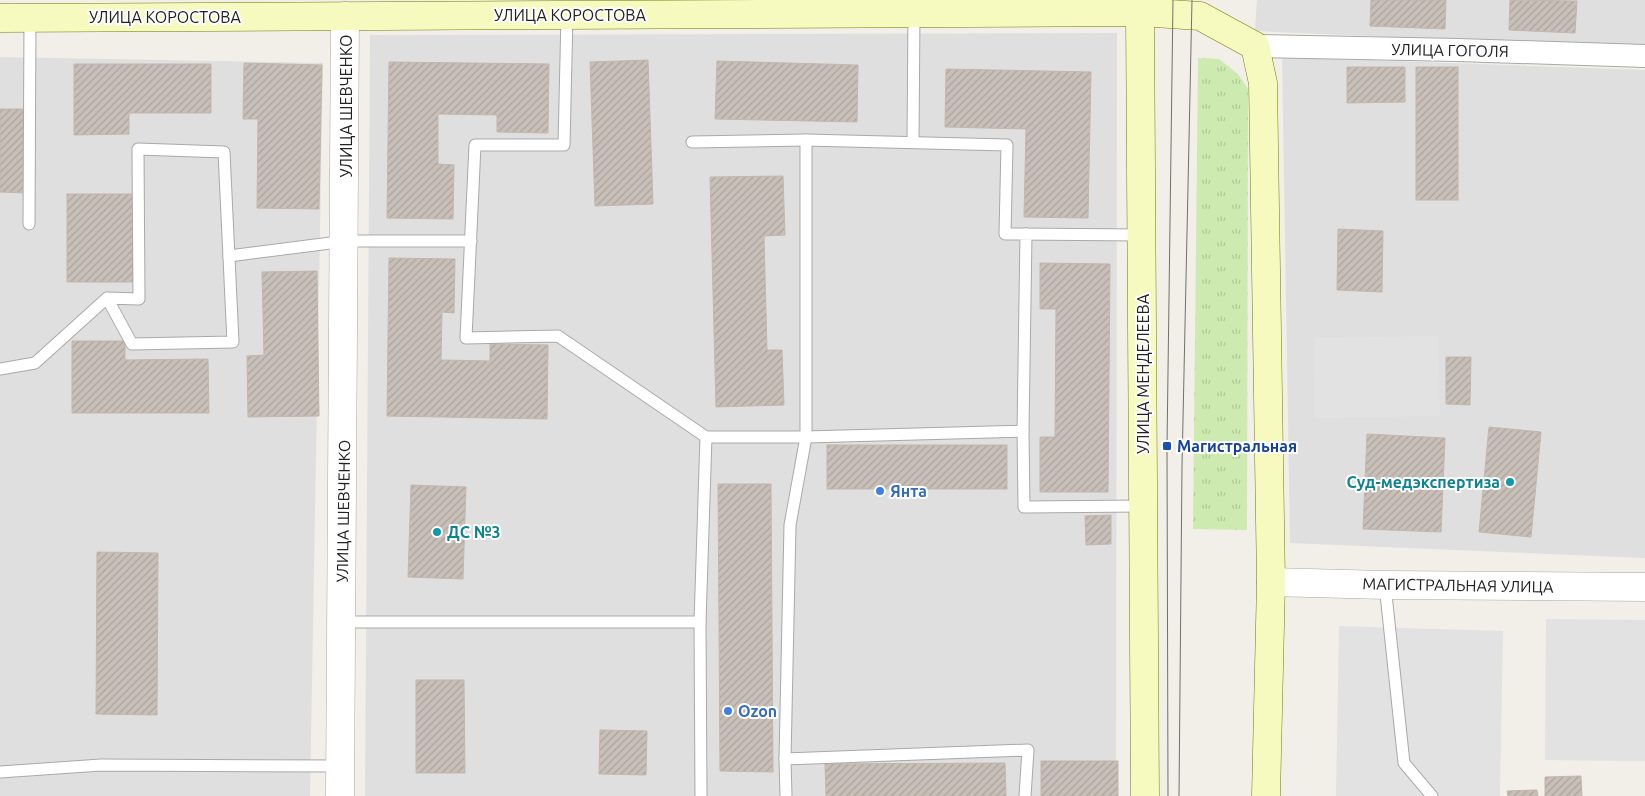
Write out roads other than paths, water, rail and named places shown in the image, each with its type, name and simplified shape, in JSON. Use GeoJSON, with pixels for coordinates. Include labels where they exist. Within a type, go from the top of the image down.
{"type":"FeatureCollection","features":[{"type":"Feature","properties":{"kind":"main road"},"geometry":{"type":"LineString","coordinates":[[1140,6],[1201,8],[1255,46],[1263,83],[1271,582],[1266,796]]}},
{"type":"Feature","properties":{"kind":"main road","name":"УЛИЦА КОРОСТОВА"},"geometry":{"type":"LineString","coordinates":[[0,18],[345,12],[567,15],[914,13],[1140,6]]}},
{"type":"Feature","properties":{"kind":"main road","name":"УЛИЦА МЕНДЕЛЕЕВА"},"geometry":{"type":"LineString","coordinates":[[1140,6],[1145,796]]}},
{"type":"Feature","properties":{"kind":"street","name":"УЛИЦА ШЕВЧЕНКО"},"geometry":{"type":"LineString","coordinates":[[340,796],[346,241],[345,12]]}},
{"type":"Feature","properties":{"kind":"street","name":"УЛИЦА ШЕВЧЕНКО"},"geometry":{"type":"LineString","coordinates":[[340,796],[345,12]]}},
{"type":"Feature","properties":{"kind":"street","name":"УЛИЦА ГОГОЛЯ"},"geometry":{"type":"LineString","coordinates":[[1255,46],[1645,56]]}},
{"type":"Feature","properties":{"kind":"street","name":"МАГИСТРАЛЬНАЯ УЛИЦА"},"geometry":{"type":"LineString","coordinates":[[1271,582],[1645,587]]}},
{"type":"Feature","properties":{"kind":"lane"},"geometry":{"type":"LineString","coordinates":[[913,142],[914,13]]}},
{"type":"Feature","properties":{"kind":"lane"},"geometry":{"type":"LineString","coordinates":[[567,15],[564,145],[474,145],[466,338],[558,336],[706,437],[806,437],[1023,431]]}},
{"type":"Feature","properties":{"kind":"lane"},"geometry":{"type":"LineString","coordinates":[[30,17],[30,224]]}},
{"type":"Feature","properties":{"kind":"lane"},"geometry":{"type":"LineString","coordinates":[[692,142],[806,140],[1007,145],[1005,234],[1142,235]]}},
{"type":"Feature","properties":{"kind":"lane"},"geometry":{"type":"LineString","coordinates":[[786,796],[785,758],[790,525],[806,437],[806,140]]}},
{"type":"Feature","properties":{"kind":"lane"},"geometry":{"type":"LineString","coordinates":[[0,369],[35,363],[107,298],[139,299],[138,149],[224,152],[233,342],[132,344],[107,298]]}},
{"type":"Feature","properties":{"kind":"lane"},"geometry":{"type":"LineString","coordinates":[[1026,234],[1023,431],[1024,507],[1143,506]]}},
{"type":"Feature","properties":{"kind":"lane"},"geometry":{"type":"LineString","coordinates":[[230,256],[346,241],[471,242]]}},
{"type":"Feature","properties":{"kind":"lane"},"geometry":{"type":"LineString","coordinates":[[701,796],[700,622],[706,437]]}},
{"type":"Feature","properties":{"kind":"lane"},"geometry":{"type":"LineString","coordinates":[[1385,585],[1404,763],[1432,796]]}},
{"type":"Feature","properties":{"kind":"lane"},"geometry":{"type":"LineString","coordinates":[[342,622],[700,622]]}},
{"type":"Feature","properties":{"kind":"lane"},"geometry":{"type":"LineString","coordinates":[[785,758],[1028,750],[1025,796]]}},
{"type":"Feature","properties":{"kind":"lane"},"geometry":{"type":"LineString","coordinates":[[0,772],[101,765],[341,766]]}},
{"type":"Feature","properties":{"kind":"tram line"},"geometry":{"type":"LineString","coordinates":[[1168,796],[1167,446],[1173,0]]}},
{"type":"Feature","properties":{"kind":"tram line"},"geometry":{"type":"LineString","coordinates":[[1179,796],[1182,466],[1192,0]]}},
{"type":"Feature","properties":{"kind":"place","name":"Магистральная"},"geometry":{"type":"Point","coordinates":[1167,446]}},
{"type":"Feature","properties":{"kind":"place","name":"Суд-медэкспертиза"},"geometry":{"type":"Point","coordinates":[1510,482]}},
{"type":"Feature","properties":{"kind":"place","name":"Янта"},"geometry":{"type":"Point","coordinates":[880,491]}},
{"type":"Feature","properties":{"kind":"place","name":"ДС №3"},"geometry":{"type":"Point","coordinates":[437,532]}},
{"type":"Feature","properties":{"kind":"place","name":"Ozon"},"geometry":{"type":"Point","coordinates":[728,711]}}]}
